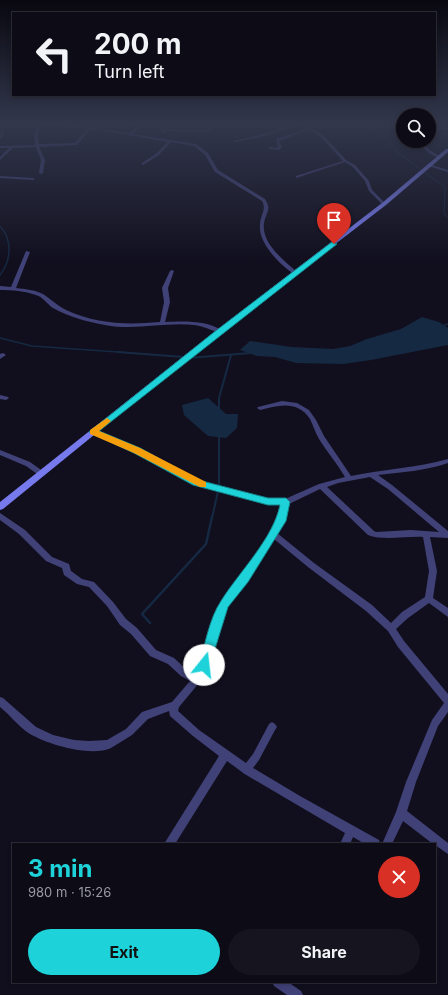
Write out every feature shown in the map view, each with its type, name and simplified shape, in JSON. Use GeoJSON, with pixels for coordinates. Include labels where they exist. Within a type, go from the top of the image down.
{"type":"FeatureCollection","features":[{"type":"Feature","properties":{"kind":"main road"},"geometry":{"type":"LineString","coordinates":[[1,505],[42,474],[220,331],[384,204],[425,168]]}},
{"type":"Feature","properties":{"kind":"street"},"geometry":{"type":"LineString","coordinates":[[215,168],[216,171],[264,200],[267,206],[267,214],[262,225],[264,238],[283,263],[296,273]]}},
{"type":"Feature","properties":{"kind":"street"},"geometry":{"type":"LineString","coordinates":[[297,177],[323,168]]}},
{"type":"Feature","properties":{"kind":"street"},"geometry":{"type":"LineString","coordinates":[[355,168],[367,181],[370,190],[384,204]]}},
{"type":"Feature","properties":{"kind":"street"},"geometry":{"type":"LineString","coordinates":[[0,177],[33,179]]}},
{"type":"Feature","properties":{"kind":"street"},"geometry":{"type":"LineString","coordinates":[[14,289],[28,252]]}},
{"type":"Feature","properties":{"kind":"street"},"geometry":{"type":"LineString","coordinates":[[162,324],[167,302],[165,288],[172,271]]}},
{"type":"Feature","properties":{"kind":"street"},"geometry":{"type":"LineString","coordinates":[[0,288],[40,294],[61,310],[115,325],[191,324],[210,327],[220,331]]}},
{"type":"Feature","properties":{"kind":"street"},"geometry":{"type":"LineString","coordinates":[[260,408],[290,402],[302,407],[312,419],[317,431],[331,449],[349,478]]}},
{"type":"Feature","properties":{"kind":"street"},"geometry":{"type":"LineString","coordinates":[[93,432],[137,450],[196,482],[268,501],[286,502],[322,486],[349,478],[396,469],[424,467],[448,461]]}},
{"type":"Feature","properties":{"kind":"street"},"geometry":{"type":"LineString","coordinates":[[0,452],[28,464],[42,474]]}},
{"type":"Feature","properties":{"kind":"street"},"geometry":{"type":"LineString","coordinates":[[371,474],[390,487],[448,535]]}},
{"type":"Feature","properties":{"kind":"street"},"geometry":{"type":"LineString","coordinates":[[322,486],[371,533],[385,536],[426,534],[448,535]]}},
{"type":"Feature","properties":{"kind":"street"},"geometry":{"type":"LineString","coordinates":[[286,502],[282,519],[244,579],[224,605],[215,628],[204,665],[196,680],[175,705],[173,713],[225,756],[276,790],[373,843]]}},
{"type":"Feature","properties":{"kind":"street"},"geometry":{"type":"LineString","coordinates":[[0,516],[22,532],[49,559],[66,566],[67,573],[80,582],[91,584],[110,604],[123,622],[134,631],[153,652],[171,661],[184,673],[196,680]]}},
{"type":"Feature","properties":{"kind":"street"},"geometry":{"type":"LineString","coordinates":[[272,533],[310,565],[369,608],[392,628],[400,644],[448,701]]}},
{"type":"Feature","properties":{"kind":"street"},"geometry":{"type":"LineString","coordinates":[[392,628],[405,615],[429,599],[433,571],[426,534]]}},
{"type":"Feature","properties":{"kind":"street"},"geometry":{"type":"LineString","coordinates":[[429,599],[448,613]]}},
{"type":"Feature","properties":{"kind":"street"},"geometry":{"type":"LineString","coordinates":[[0,701],[33,730],[52,739],[74,745],[89,746],[108,745],[129,732],[145,715],[175,705]]}},
{"type":"Feature","properties":{"kind":"street"},"geometry":{"type":"LineString","coordinates":[[387,843],[401,813],[411,782],[435,723],[448,704]]}},
{"type":"Feature","properties":{"kind":"street"},"geometry":{"type":"LineString","coordinates":[[246,770],[256,757],[272,727]]}},
{"type":"Feature","properties":{"kind":"street"},"geometry":{"type":"LineString","coordinates":[[170,843],[225,756]]}},
{"type":"Feature","properties":{"kind":"street"},"geometry":{"type":"LineString","coordinates":[[401,813],[448,850]]}},
{"type":"Feature","properties":{"kind":"street"},"geometry":{"type":"LineString","coordinates":[[345,843],[351,831]]}},
{"type":"Feature","properties":{"kind":"street"},"geometry":{"type":"LineString","coordinates":[[279,983],[297,995]]}},
{"type":"Feature","properties":{"kind":"water"},"geometry":{"type":"Polygon","coordinates":[[[422,317],[439,322],[448,328],[448,345],[343,364],[296,363],[275,357],[257,356],[240,350],[250,341],[292,347],[333,349],[350,346],[367,339],[401,329],[422,317]]]}},
{"type":"Feature","properties":{"kind":"water"},"geometry":{"type":"Polygon","coordinates":[[[208,398],[226,414],[238,414],[237,428],[226,438],[208,436],[184,415],[182,405],[208,398]]]}},
{"type":"Feature","properties":{"kind":"waterway"},"geometry":{"type":"LineString","coordinates":[[420,168],[445,187],[444,214],[448,218]]}},
{"type":"Feature","properties":{"kind":"waterway"},"geometry":{"type":"LineString","coordinates":[[0,226],[9,244],[8,257],[4,269],[0,275]]}},
{"type":"Feature","properties":{"kind":"waterway"},"geometry":{"type":"LineString","coordinates":[[442,326],[448,324]]}},
{"type":"Feature","properties":{"kind":"waterway"},"geometry":{"type":"LineString","coordinates":[[0,338],[32,346],[121,352]]}},
{"type":"Feature","properties":{"kind":"waterway"},"geometry":{"type":"LineString","coordinates":[[121,352],[132,353]]}},
{"type":"Feature","properties":{"kind":"waterway"},"geometry":{"type":"LineString","coordinates":[[121,352],[183,357]]}},
{"type":"Feature","properties":{"kind":"waterway"},"geometry":{"type":"LineString","coordinates":[[188,358],[251,353],[248,353]]}},
{"type":"Feature","properties":{"kind":"waterway"},"geometry":{"type":"LineString","coordinates":[[219,410],[219,398],[231,355]]}},
{"type":"Feature","properties":{"kind":"waterway"},"geometry":{"type":"LineString","coordinates":[[212,518],[219,487],[219,435]]}},
{"type":"Feature","properties":{"kind":"waterway"},"geometry":{"type":"LineString","coordinates":[[150,623],[142,614],[206,544],[212,517]]}},
{"type":"Feature","properties":{"kind":"slow traffic"},"geometry":{"type":"LineString","coordinates":[[107,421],[93,432],[137,450],[203,485]]}},
{"type":"Feature","properties":{"kind":"route"},"geometry":{"type":"LineString","coordinates":[[204,665],[215,628],[224,605],[244,579],[282,519],[286,502],[268,501],[209,487],[196,482],[137,450],[93,432],[216,334],[334,244]]}}]}
